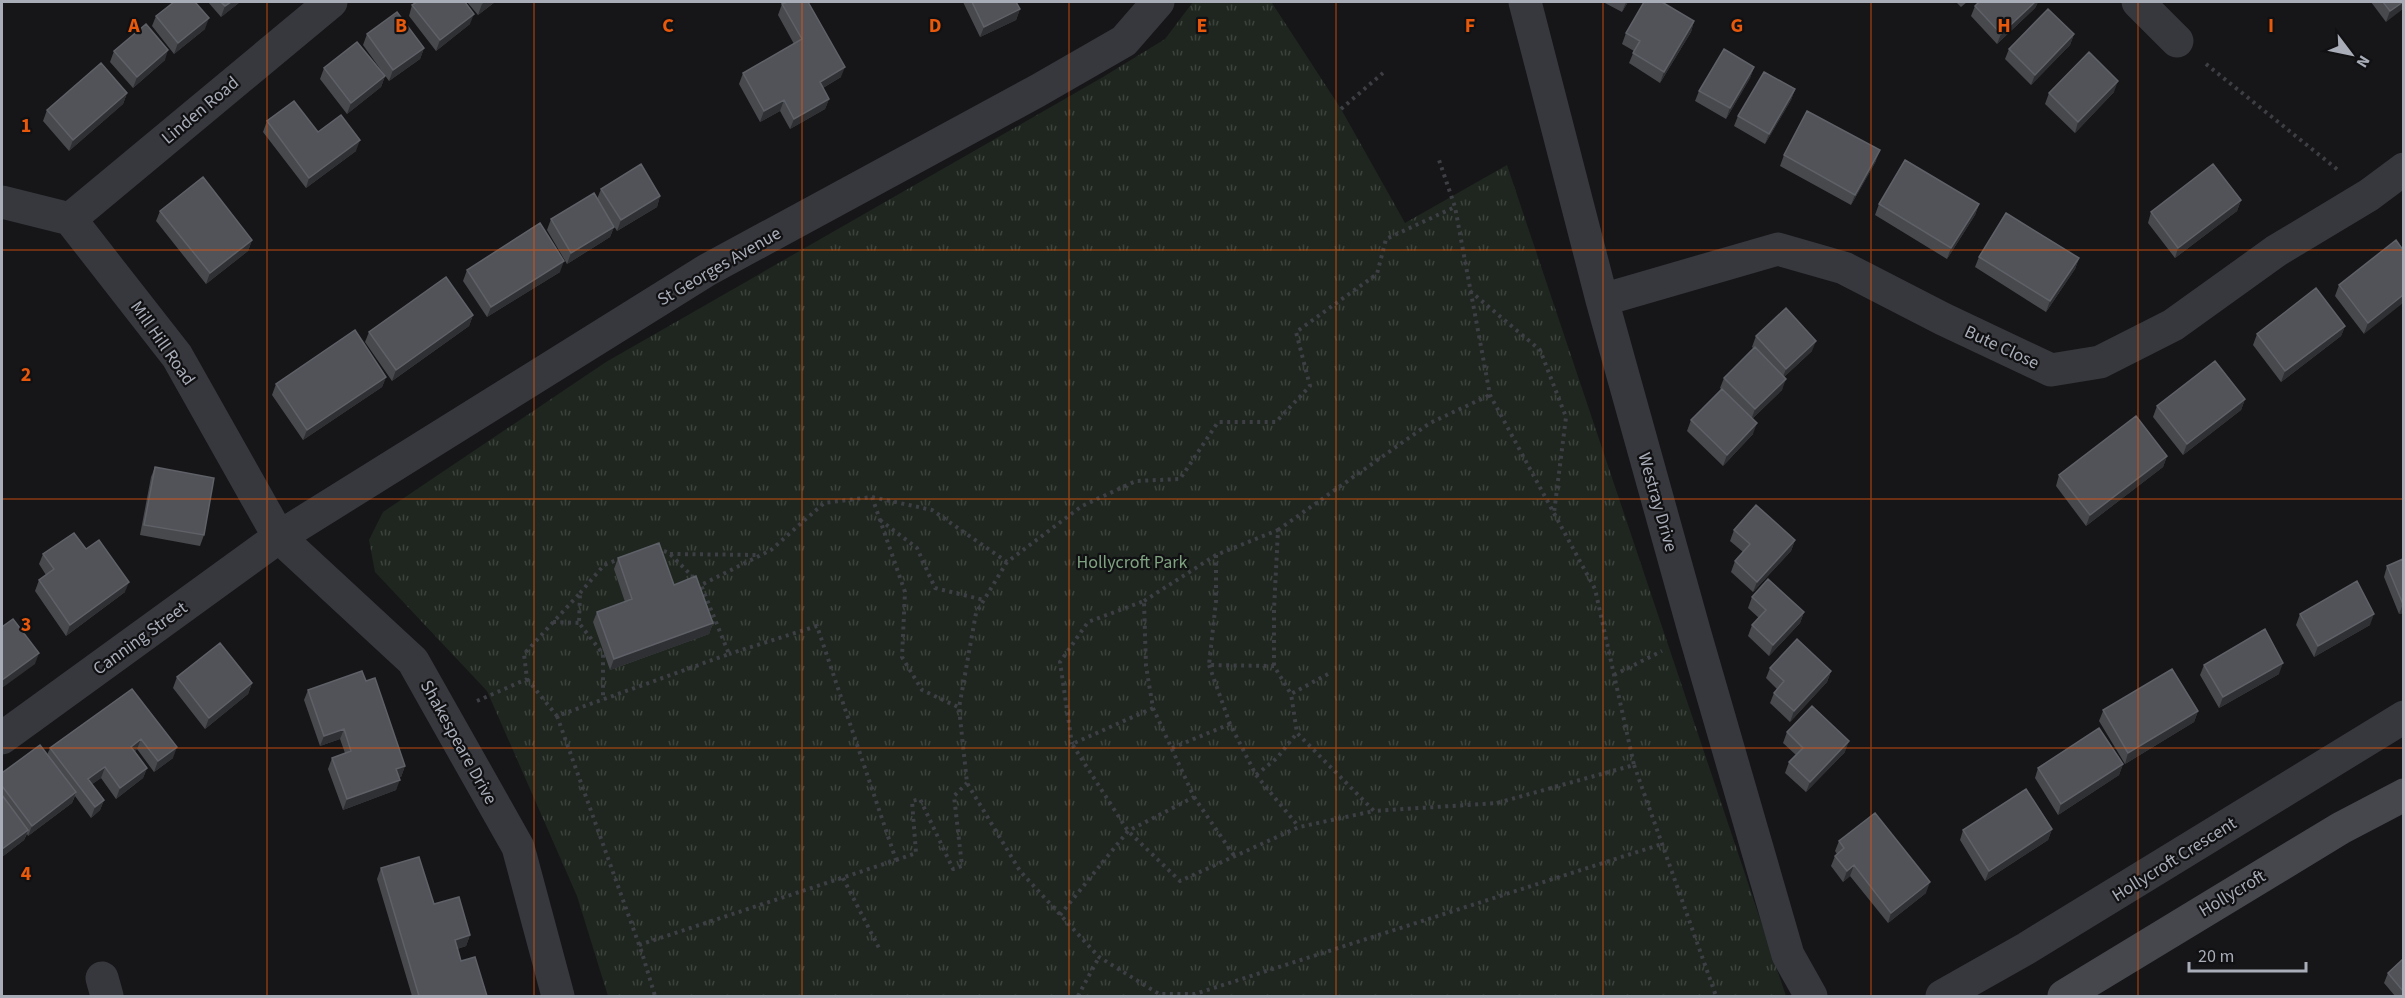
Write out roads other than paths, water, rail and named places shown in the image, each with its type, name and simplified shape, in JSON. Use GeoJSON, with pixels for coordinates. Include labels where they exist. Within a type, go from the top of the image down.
{"type":"FeatureCollection","features":[{"type":"Feature","properties":{"kind":"street","name":"Linden Road"},"geometry":{"type":"LineString","coordinates":[[70,219],[331,2]]}},
{"type":"Feature","properties":{"kind":"street","name":"St Georges Avenue"},"geometry":{"type":"LineString","coordinates":[[279,537],[707,270],[1037,91],[1124,41],[1158,2]]}},
{"type":"Feature","properties":{"kind":"street","name":"Westray Drive"},"geometry":{"type":"LineString","coordinates":[[1525,2],[1602,300],[1695,634],[1788,955],[1810,996]]}},
{"type":"Feature","properties":{"kind":"street"},"geometry":{"type":"LineString","coordinates":[[2138,2],[2177,41]]}},
{"type":"Feature","properties":{"kind":"street","name":"Bute Close"},"geometry":{"type":"LineString","coordinates":[[1602,300],[1778,249],[1844,268],[1943,320],[2051,370],[2100,362],[2173,325],[2276,251],[2369,195],[2403,169]]}},
{"type":"Feature","properties":{"kind":"street"},"geometry":{"type":"LineString","coordinates":[[2,202],[70,219]]}},
{"type":"Feature","properties":{"kind":"street","name":"Mill Hill Road"},"geometry":{"type":"LineString","coordinates":[[70,219],[177,356],[279,537]]}},
{"type":"Feature","properties":{"kind":"street","name":"Shakespeare Drive"},"geometry":{"type":"LineString","coordinates":[[279,537],[413,661],[518,847],[558,996]]}},
{"type":"Feature","properties":{"kind":"street","name":"Canning Street"},"geometry":{"type":"LineString","coordinates":[[2,738],[279,537]]}},
{"type":"Feature","properties":{"kind":"street","name":"Hollycroft Crescent"},"geometry":{"type":"LineString","coordinates":[[1942,996],[2027,948],[2403,717]]}},
{"type":"Feature","properties":{"kind":"street","name":"Hollycroft"},"geometry":{"type":"LineString","coordinates":[[2064,996],[2341,828],[2403,795]]}},
{"type":"Feature","properties":{"kind":"park label","name":"Hollycroft Park"},"geometry":{"type":"Point","coordinates":[1132,562]}}]}
